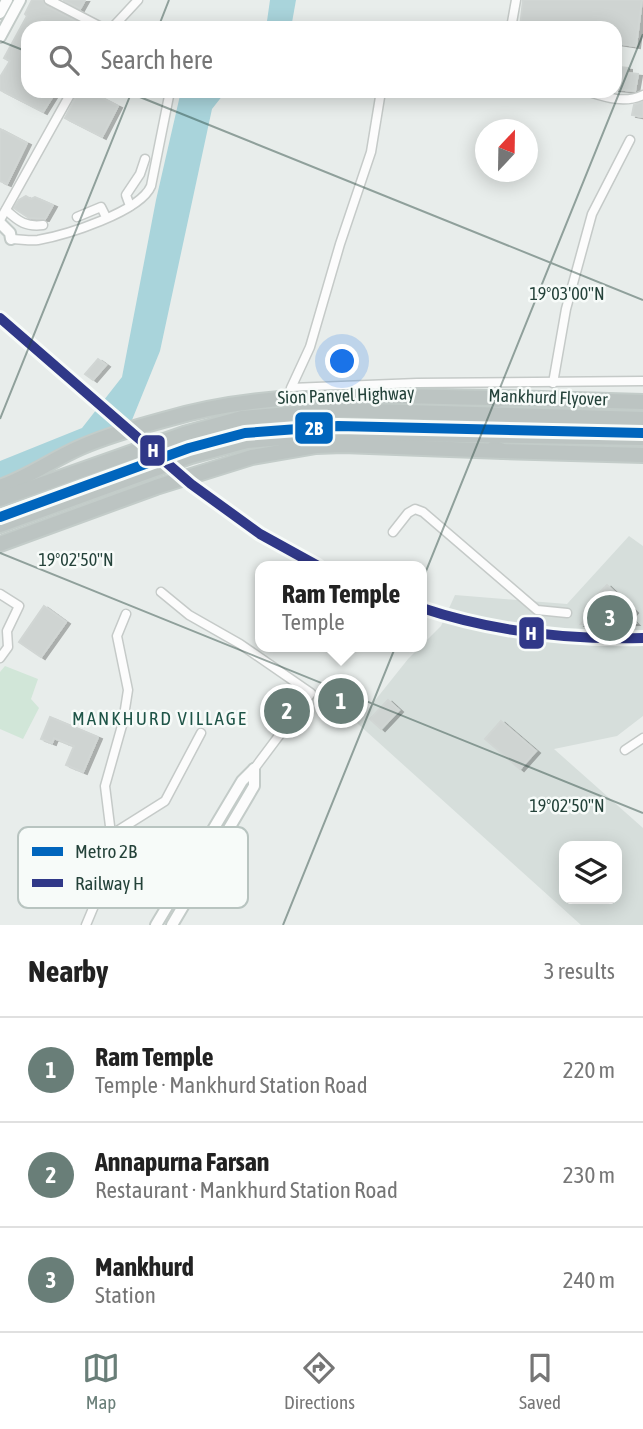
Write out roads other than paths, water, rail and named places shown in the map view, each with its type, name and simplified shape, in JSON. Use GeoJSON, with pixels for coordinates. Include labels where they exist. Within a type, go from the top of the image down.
{"type":"FeatureCollection","features":[{"type":"Feature","properties":{"kind":"highway"},"geometry":{"type":"LineString","coordinates":[[0,487],[84,446],[167,419],[214,407],[260,400],[375,395],[452,405],[504,398],[643,402]]}},
{"type":"Feature","properties":{"kind":"highway","name":"Mankhurd Flyover"},"geometry":{"type":"LineString","coordinates":[[452,405],[504,415],[643,419]]}},
{"type":"Feature","properties":{"kind":"highway","name":"Sion Panvel Highway"},"geometry":{"type":"LineString","coordinates":[[0,499],[184,434],[242,418],[337,410],[452,405]]}},
{"type":"Feature","properties":{"kind":"highway"},"geometry":{"type":"LineString","coordinates":[[0,525],[191,456],[247,441],[338,433],[643,438]]}},
{"type":"Feature","properties":{"kind":"highway"},"geometry":{"type":"LineString","coordinates":[[453,433],[503,451]]}},
{"type":"Feature","properties":{"kind":"highway"},"geometry":{"type":"LineString","coordinates":[[0,544],[156,487],[252,457],[316,446],[643,455]]}},
{"type":"Feature","properties":{"kind":"street"},"geometry":{"type":"LineString","coordinates":[[0,13],[7,0]]}},
{"type":"Feature","properties":{"kind":"street"},"geometry":{"type":"LineString","coordinates":[[0,37],[20,0]]}},
{"type":"Feature","properties":{"kind":"street"},"geometry":{"type":"LineString","coordinates":[[49,0],[60,3],[91,21]]}},
{"type":"Feature","properties":{"kind":"street"},"geometry":{"type":"LineString","coordinates":[[118,21],[138,0]]}},
{"type":"Feature","properties":{"kind":"street"},"geometry":{"type":"LineString","coordinates":[[512,21],[516,0]]}},
{"type":"Feature","properties":{"kind":"street"},"geometry":{"type":"LineString","coordinates":[[614,98],[632,100],[643,95]]}},
{"type":"Feature","properties":{"kind":"street"},"geometry":{"type":"LineString","coordinates":[[5,236],[10,233],[0,222],[68,98]]}},
{"type":"Feature","properties":{"kind":"street"},"geometry":{"type":"LineString","coordinates":[[5,236],[35,240],[80,230],[147,195],[169,98]]}},
{"type":"Feature","properties":{"kind":"street"},"geometry":{"type":"LineString","coordinates":[[380,98],[371,152],[340,244],[310,347],[291,387],[643,381]]}},
{"type":"Feature","properties":{"kind":"street"},"geometry":{"type":"LineString","coordinates":[[553,383],[566,309],[592,214],[630,141]]}},
{"type":"Feature","properties":{"kind":"street"},"geometry":{"type":"LineString","coordinates":[[130,206],[126,195],[141,174],[145,159]]}},
{"type":"Feature","properties":{"kind":"street"},"geometry":{"type":"LineString","coordinates":[[76,217],[104,206],[106,217]]}},
{"type":"Feature","properties":{"kind":"street"},"geometry":{"type":"LineString","coordinates":[[6,210],[23,225],[43,225]]}},
{"type":"Feature","properties":{"kind":"street"},"geometry":{"type":"LineString","coordinates":[[393,532],[408,513],[415,509],[423,512],[537,610],[567,614]]}},
{"type":"Feature","properties":{"kind":"street"},"geometry":{"type":"LineString","coordinates":[[161,592],[190,615],[311,693],[242,781],[214,827]]}},
{"type":"Feature","properties":{"kind":"street"},"geometry":{"type":"LineString","coordinates":[[0,594],[19,606],[4,629],[8,648],[0,658]]}},
{"type":"Feature","properties":{"kind":"street"},"geometry":{"type":"LineString","coordinates":[[110,827],[105,786],[123,722],[128,690],[117,636],[126,614]]}},
{"type":"Feature","properties":{"kind":"street"},"geometry":{"type":"LineString","coordinates":[[124,827],[165,801],[201,733]]}},
{"type":"Feature","properties":{"kind":"street"},"geometry":{"type":"LineString","coordinates":[[625,750],[643,738]]}},
{"type":"Feature","properties":{"kind":"street"},"geometry":{"type":"LineString","coordinates":[[230,827],[254,786],[254,769]]}},
{"type":"Feature","properties":{"kind":"street"},"geometry":{"type":"LineString","coordinates":[[86,925],[93,908]]}},
{"type":"Feature","properties":{"kind":"street"},"geometry":{"type":"LineString","coordinates":[[156,925],[166,908]]}},
{"type":"Feature","properties":{"kind":"street"},"geometry":{"type":"LineString","coordinates":[[172,925],[182,908]]}},
{"type":"Feature","properties":{"kind":"water"},"geometry":{"type":"Polygon","coordinates":[[[270,0],[296,0],[292,21],[267,21],[270,0]]]}},
{"type":"Feature","properties":{"kind":"water"},"geometry":{"type":"Polygon","coordinates":[[[179,98],[221,98],[212,109],[160,351],[132,420],[92,445],[0,481],[0,461],[82,428],[122,377],[156,200],[179,98]]]}},
{"type":"Feature","properties":{"kind":"metro line","name":"2B"},"geometry":{"type":"LineString","coordinates":[[0,517],[189,448],[245,433],[338,426],[643,433]]}},
{"type":"Feature","properties":{"kind":"rail line","name":"H"},"geometry":{"type":"LineString","coordinates":[[0,318],[191,484],[260,534],[309,561]]}},
{"type":"Feature","properties":{"kind":"rail line","name":"H"},"geometry":{"type":"LineString","coordinates":[[427,609],[476,623],[531,633],[587,638],[643,638]]}},
{"type":"Feature","properties":{"kind":"place","name":"Mankhurd"},"geometry":{"type":"Point","coordinates":[610,618]}},
{"type":"Feature","properties":{"kind":"place","name":"Ram Temple"},"geometry":{"type":"Point","coordinates":[341,701]}},
{"type":"Feature","properties":{"kind":"place","name":"Annapurna Farsan"},"geometry":{"type":"Point","coordinates":[287,711]}},
{"type":"Feature","properties":{"kind":"district","name":"MANKHURD VILLAGE"},"geometry":{"type":"Point","coordinates":[160,718]}}]}
